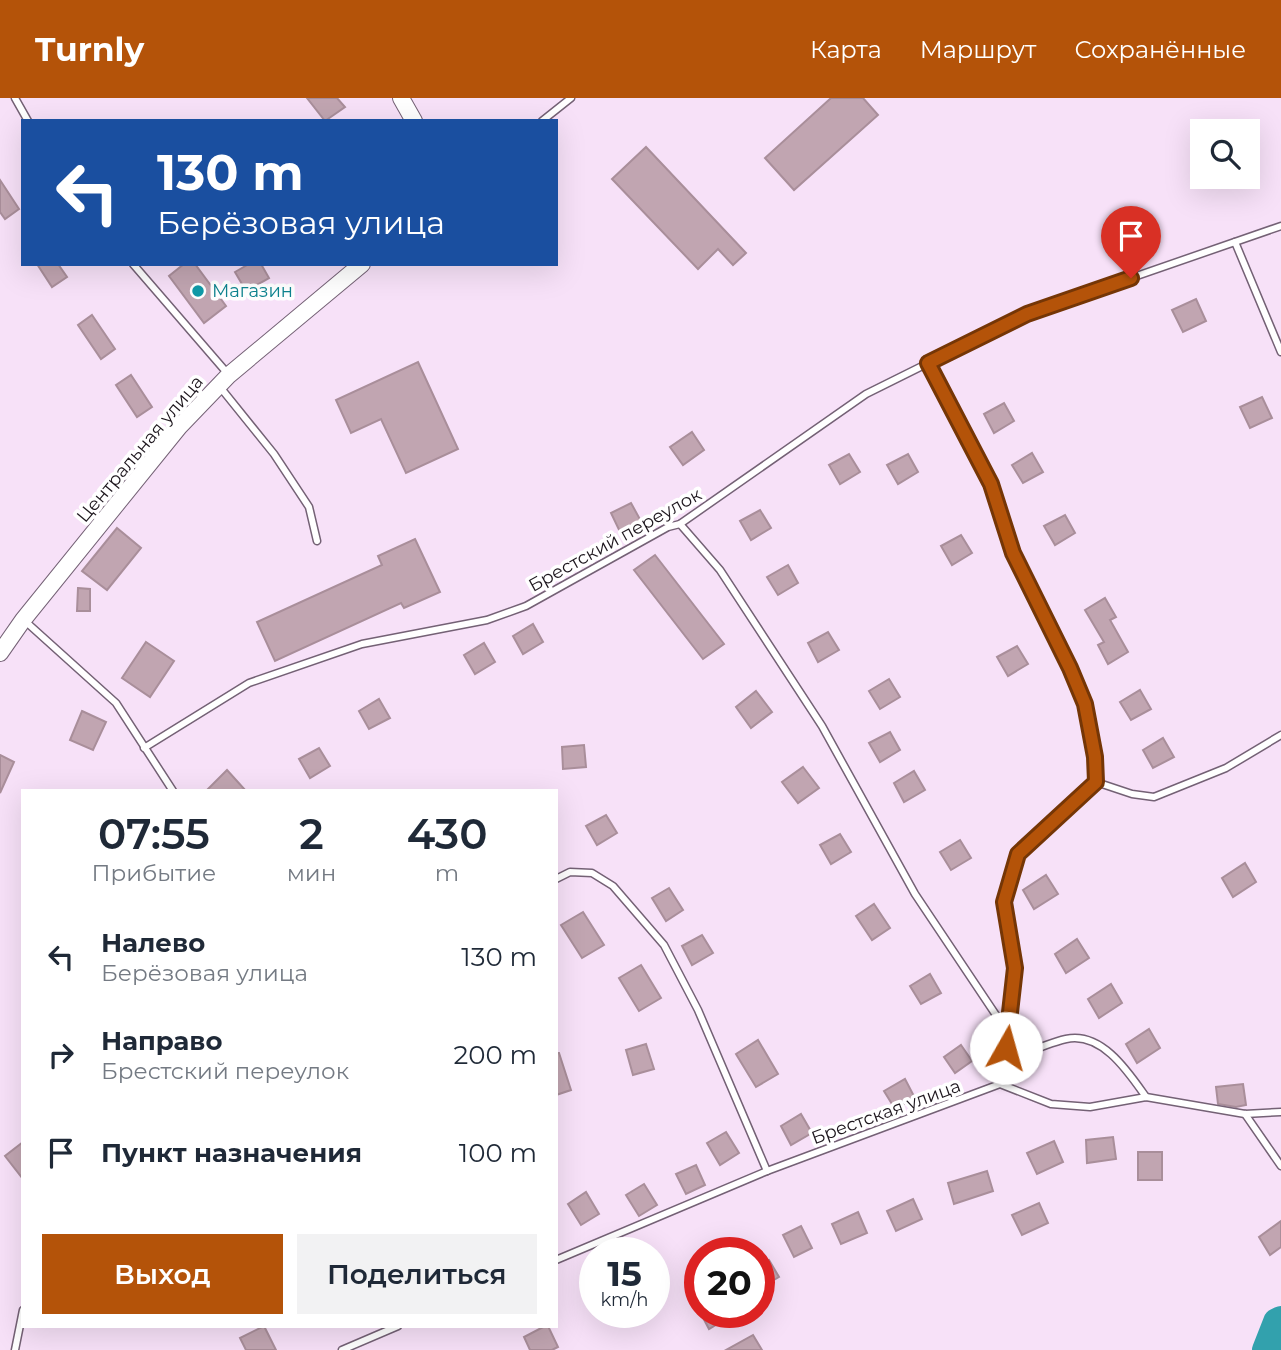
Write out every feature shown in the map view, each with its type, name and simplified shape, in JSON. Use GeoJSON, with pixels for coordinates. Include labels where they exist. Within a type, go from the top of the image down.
{"type":"FeatureCollection","features":[{"type":"Feature","properties":{"kind":"street"},"geometry":{"type":"LineString","coordinates":[[401,98],[413,119]]}},
{"type":"Feature","properties":{"kind":"street","name":"Центральная улица"},"geometry":{"type":"LineString","coordinates":[[0,653],[23,620],[179,428],[224,380],[360,266]]}},
{"type":"Feature","properties":{"kind":"lane"},"geometry":{"type":"LineString","coordinates":[[15,98],[27,119]]}},
{"type":"Feature","properties":{"kind":"lane"},"geometry":{"type":"LineString","coordinates":[[545,119],[571,98]]}},
{"type":"Feature","properties":{"kind":"lane","name":"Брестский переулок"},"geometry":{"type":"LineString","coordinates":[[144,748],[249,683],[362,644],[487,620],[526,607],[668,527],[680,524],[866,394],[1027,314],[1281,226]]}},
{"type":"Feature","properties":{"kind":"lane"},"geometry":{"type":"LineString","coordinates":[[1235,242],[1281,352]]}},
{"type":"Feature","properties":{"kind":"lane"},"geometry":{"type":"LineString","coordinates":[[136,266],[224,380],[309,507],[317,541]]}},
{"type":"Feature","properties":{"kind":"lane"},"geometry":{"type":"LineString","coordinates":[[928,363],[991,484],[1013,553],[1063,650],[1085,704],[1095,757],[1096,782],[1018,854],[1004,902],[1015,968],[1000,1084],[1051,1104],[1090,1107],[1146,1097],[1245,1114],[1281,1112]]}},
{"type":"Feature","properties":{"kind":"lane"},"geometry":{"type":"LineString","coordinates":[[680,524],[720,570],[822,726],[915,894],[1007,1033]]}},
{"type":"Feature","properties":{"kind":"lane"},"geometry":{"type":"LineString","coordinates":[[23,620],[116,704],[172,789]]}},
{"type":"Feature","properties":{"kind":"lane"},"geometry":{"type":"LineString","coordinates":[[1096,782],[1132,794],[1154,797],[1227,768],[1281,735]]}},
{"type":"Feature","properties":{"kind":"lane"},"geometry":{"type":"LineString","coordinates":[[558,878],[570,872],[592,873],[603,879],[613,886],[664,944],[698,1010],[767,1171]]}},
{"type":"Feature","properties":{"kind":"lane"},"geometry":{"type":"LineString","coordinates":[[1004,1062],[1069,1038],[1083,1040],[1099,1046],[1121,1062],[1146,1097]]}},
{"type":"Feature","properties":{"kind":"lane","name":"Брестская улица"},"geometry":{"type":"LineString","coordinates":[[558,1260],[767,1171],[1000,1084]]}},
{"type":"Feature","properties":{"kind":"lane"},"geometry":{"type":"LineString","coordinates":[[1245,1114],[1281,1166]]}},
{"type":"Feature","properties":{"kind":"lane"},"geometry":{"type":"LineString","coordinates":[[15,1350],[21,1320]]}},
{"type":"Feature","properties":{"kind":"lane"},"geometry":{"type":"LineString","coordinates":[[342,1350],[393,1328]]}},
{"type":"Feature","properties":{"kind":"building"},"geometry":{"type":"Polygon","coordinates":[[[307,98],[337,98],[345,107],[328,119],[323,119],[307,98]]]}},
{"type":"Feature","properties":{"kind":"building"},"geometry":{"type":"Polygon","coordinates":[[[831,98],[863,98],[878,115],[794,190],[765,158],[831,98]]]}},
{"type":"Feature","properties":{"kind":"building"},"geometry":{"type":"Polygon","coordinates":[[[646,147],[746,253],[733,265],[718,249],[698,269],[612,179],[646,147]]]}},
{"type":"Feature","properties":{"kind":"building"},"geometry":{"type":"Polygon","coordinates":[[[0,180],[19,209],[5,219],[0,212],[0,180]]]}},
{"type":"Feature","properties":{"kind":"building"},"geometry":{"type":"Polygon","coordinates":[[[38,266],[59,266],[67,277],[52,287],[38,266]]]}},
{"type":"Feature","properties":{"kind":"building","name":"Магазин"},"geometry":{"type":"Polygon","coordinates":[[[182,266],[196,266],[226,306],[204,323],[169,276],[182,266]]]}},
{"type":"Feature","properties":{"kind":"building"},"geometry":{"type":"Polygon","coordinates":[[[246,266],[262,266],[269,278],[246,291],[235,272],[246,266]]]}},
{"type":"Feature","properties":{"kind":"building"},"geometry":{"type":"Polygon","coordinates":[[[1196,299],[1206,321],[1183,332],[1172,310],[1196,299]]]}},
{"type":"Feature","properties":{"kind":"building"},"geometry":{"type":"Polygon","coordinates":[[[92,315],[115,349],[101,359],[78,325],[92,315]]]}},
{"type":"Feature","properties":{"kind":"building"},"geometry":{"type":"Polygon","coordinates":[[[418,362],[458,449],[406,473],[381,419],[351,433],[336,400],[418,362]]]}},
{"type":"Feature","properties":{"kind":"building"},"geometry":{"type":"Polygon","coordinates":[[[131,375],[152,407],[137,417],[116,385],[131,375]]]}},
{"type":"Feature","properties":{"kind":"building"},"geometry":{"type":"Polygon","coordinates":[[[1262,397],[1272,418],[1250,428],[1240,407],[1262,397]]]}},
{"type":"Feature","properties":{"kind":"building"},"geometry":{"type":"Polygon","coordinates":[[[1004,403],[1014,421],[994,433],[984,414],[1004,403]]]}},
{"type":"Feature","properties":{"kind":"building"},"geometry":{"type":"Polygon","coordinates":[[[692,432],[704,450],[683,465],[670,447],[692,432]]]}},
{"type":"Feature","properties":{"kind":"building"},"geometry":{"type":"Polygon","coordinates":[[[1032,453],[1043,472],[1023,483],[1012,465],[1032,453]]]}},
{"type":"Feature","properties":{"kind":"building"},"geometry":{"type":"Polygon","coordinates":[[[849,454],[860,472],[840,484],[829,465],[849,454]]]}},
{"type":"Feature","properties":{"kind":"building"},"geometry":{"type":"Polygon","coordinates":[[[908,454],[918,472],[898,484],[887,465],[908,454]]]}},
{"type":"Feature","properties":{"kind":"building"},"geometry":{"type":"Polygon","coordinates":[[[631,503],[642,523],[621,534],[611,513],[631,503]]]}},
{"type":"Feature","properties":{"kind":"building"},"geometry":{"type":"Polygon","coordinates":[[[760,510],[771,528],[751,540],[740,521],[760,510]]]}},
{"type":"Feature","properties":{"kind":"building"},"geometry":{"type":"Polygon","coordinates":[[[1065,515],[1075,533],[1055,545],[1044,526],[1065,515]]]}},
{"type":"Feature","properties":{"kind":"building"},"geometry":{"type":"Polygon","coordinates":[[[117,528],[141,548],[107,590],[82,571],[117,528]]]}},
{"type":"Feature","properties":{"kind":"building"},"geometry":{"type":"Polygon","coordinates":[[[961,535],[972,553],[952,565],[941,546],[961,535]]]}},
{"type":"Feature","properties":{"kind":"building"},"geometry":{"type":"Polygon","coordinates":[[[415,539],[440,592],[404,608],[401,603],[275,661],[257,622],[382,565],[378,556],[415,539]]]}},
{"type":"Feature","properties":{"kind":"building"},"geometry":{"type":"Polygon","coordinates":[[[655,555],[724,644],[703,659],[634,570],[655,555]]]}},
{"type":"Feature","properties":{"kind":"building"},"geometry":{"type":"Polygon","coordinates":[[[788,565],[798,583],[778,595],[767,577],[788,565]]]}},
{"type":"Feature","properties":{"kind":"building"},"geometry":{"type":"Polygon","coordinates":[[[78,588],[90,589],[90,611],[77,611],[78,588]]]}},
{"type":"Feature","properties":{"kind":"building"},"geometry":{"type":"Polygon","coordinates":[[[1105,598],[1116,617],[1110,620],[1128,652],[1108,664],[1098,645],[1104,642],[1085,610],[1105,598]]]}},
{"type":"Feature","properties":{"kind":"building"},"geometry":{"type":"Polygon","coordinates":[[[533,624],[543,642],[523,654],[513,636],[533,624]]]}},
{"type":"Feature","properties":{"kind":"building"},"geometry":{"type":"Polygon","coordinates":[[[828,632],[839,650],[818,662],[808,643],[828,632]]]}},
{"type":"Feature","properties":{"kind":"building"},"geometry":{"type":"Polygon","coordinates":[[[146,642],[174,661],[150,697],[122,678],[146,642]]]}},
{"type":"Feature","properties":{"kind":"building"},"geometry":{"type":"Polygon","coordinates":[[[484,643],[495,662],[475,674],[464,655],[484,643]]]}},
{"type":"Feature","properties":{"kind":"building"},"geometry":{"type":"Polygon","coordinates":[[[1017,646],[1028,664],[1008,676],[997,657],[1017,646]]]}},
{"type":"Feature","properties":{"kind":"building"},"geometry":{"type":"Polygon","coordinates":[[[889,679],[900,697],[880,709],[869,691],[889,679]]]}},
{"type":"Feature","properties":{"kind":"building"},"geometry":{"type":"Polygon","coordinates":[[[1140,690],[1151,709],[1131,720],[1120,702],[1140,690]]]}},
{"type":"Feature","properties":{"kind":"building"},"geometry":{"type":"Polygon","coordinates":[[[756,691],[772,712],[751,728],[736,707],[756,691]]]}},
{"type":"Feature","properties":{"kind":"building"},"geometry":{"type":"Polygon","coordinates":[[[379,699],[390,718],[369,729],[359,711],[379,699]]]}},
{"type":"Feature","properties":{"kind":"building"},"geometry":{"type":"Polygon","coordinates":[[[82,711],[106,722],[93,750],[70,740],[82,711]]]}},
{"type":"Feature","properties":{"kind":"building"},"geometry":{"type":"Polygon","coordinates":[[[890,732],[900,750],[880,762],[869,743],[890,732]]]}},
{"type":"Feature","properties":{"kind":"building"},"geometry":{"type":"Polygon","coordinates":[[[1163,738],[1174,757],[1153,768],[1143,750],[1163,738]]]}},
{"type":"Feature","properties":{"kind":"building"},"geometry":{"type":"Polygon","coordinates":[[[584,745],[586,767],[563,769],[562,747],[584,745]]]}},
{"type":"Feature","properties":{"kind":"building"},"geometry":{"type":"Polygon","coordinates":[[[319,748],[330,766],[310,778],[299,759],[319,748]]]}},
{"type":"Feature","properties":{"kind":"building"},"geometry":{"type":"Polygon","coordinates":[[[0,755],[14,762],[0,793],[0,755]]]}},
{"type":"Feature","properties":{"kind":"building"},"geometry":{"type":"Polygon","coordinates":[[[803,767],[819,788],[798,803],[782,782],[803,767]]]}},
{"type":"Feature","properties":{"kind":"building"},"geometry":{"type":"Polygon","coordinates":[[[227,770],[244,789],[208,789],[227,770]]]}},
{"type":"Feature","properties":{"kind":"building"},"geometry":{"type":"Polygon","coordinates":[[[914,771],[925,790],[904,802],[894,783],[914,771]]]}},
{"type":"Feature","properties":{"kind":"building"},"geometry":{"type":"Polygon","coordinates":[[[606,815],[617,833],[597,845],[586,826],[606,815]]]}},
{"type":"Feature","properties":{"kind":"building"},"geometry":{"type":"Polygon","coordinates":[[[840,834],[851,852],[831,864],[820,845],[840,834]]]}},
{"type":"Feature","properties":{"kind":"building"},"geometry":{"type":"Polygon","coordinates":[[[960,840],[971,858],[951,870],[940,852],[960,840]]]}},
{"type":"Feature","properties":{"kind":"building"},"geometry":{"type":"Polygon","coordinates":[[[1245,863],[1256,882],[1233,897],[1222,878],[1245,863]]]}},
{"type":"Feature","properties":{"kind":"building"},"geometry":{"type":"Polygon","coordinates":[[[1046,875],[1058,894],[1034,909],[1023,890],[1046,875]]]}},
{"type":"Feature","properties":{"kind":"building"},"geometry":{"type":"Polygon","coordinates":[[[669,888],[683,910],[666,921],[652,898],[669,888]]]}},
{"type":"Feature","properties":{"kind":"building"},"geometry":{"type":"Polygon","coordinates":[[[874,904],[890,928],[872,940],[856,916],[874,904]]]}},
{"type":"Feature","properties":{"kind":"building"},"geometry":{"type":"Polygon","coordinates":[[[583,912],[604,945],[582,958],[561,925],[583,912]]]}},
{"type":"Feature","properties":{"kind":"building"},"geometry":{"type":"Polygon","coordinates":[[[702,935],[713,953],[692,965],[682,946],[702,935]]]}},
{"type":"Feature","properties":{"kind":"building"},"geometry":{"type":"Polygon","coordinates":[[[1077,939],[1089,958],[1066,973],[1055,954],[1077,939]]]}},
{"type":"Feature","properties":{"kind":"building"},"geometry":{"type":"Polygon","coordinates":[[[641,965],[661,998],[639,1011],[619,978],[641,965]]]}},
{"type":"Feature","properties":{"kind":"building"},"geometry":{"type":"Polygon","coordinates":[[[930,974],[941,993],[921,1004],[910,986],[930,974]]]}},
{"type":"Feature","properties":{"kind":"building"},"geometry":{"type":"Polygon","coordinates":[[[1111,984],[1122,1003],[1099,1018],[1088,999],[1111,984]]]}},
{"type":"Feature","properties":{"kind":"building"},"geometry":{"type":"Polygon","coordinates":[[[1149,1029],[1160,1048],[1137,1063],[1126,1044],[1149,1029]]]}},
{"type":"Feature","properties":{"kind":"building"},"geometry":{"type":"Polygon","coordinates":[[[758,1040],[778,1074],[756,1087],[736,1054],[758,1040]]]}},
{"type":"Feature","properties":{"kind":"building"},"geometry":{"type":"Polygon","coordinates":[[[646,1044],[654,1069],[633,1075],[626,1050],[646,1044]]]}},
{"type":"Feature","properties":{"kind":"building"},"geometry":{"type":"Polygon","coordinates":[[[961,1045],[972,1061],[955,1073],[944,1057],[961,1045]]]}},
{"type":"Feature","properties":{"kind":"building"},"geometry":{"type":"Polygon","coordinates":[[[558,1053],[559,1053],[571,1090],[558,1094],[558,1053]]]}},
{"type":"Feature","properties":{"kind":"building"},"geometry":{"type":"Polygon","coordinates":[[[905,1079],[915,1098],[895,1109],[884,1091],[905,1079]]]}},
{"type":"Feature","properties":{"kind":"building"},"geometry":{"type":"Polygon","coordinates":[[[1243,1084],[1246,1105],[1236,1107],[1218,1104],[1216,1087],[1243,1084]]]}},
{"type":"Feature","properties":{"kind":"building"},"geometry":{"type":"Polygon","coordinates":[[[801,1114],[812,1133],[791,1145],[781,1126],[801,1114]]]}},
{"type":"Feature","properties":{"kind":"building"},"geometry":{"type":"Polygon","coordinates":[[[726,1132],[739,1153],[720,1165],[707,1143],[726,1132]]]}},
{"type":"Feature","properties":{"kind":"building"},"geometry":{"type":"Polygon","coordinates":[[[1113,1137],[1116,1159],[1087,1163],[1086,1140],[1113,1137]]]}},
{"type":"Feature","properties":{"kind":"building"},"geometry":{"type":"Polygon","coordinates":[[[1054,1141],[1063,1162],[1037,1174],[1027,1153],[1054,1141]]]}},
{"type":"Feature","properties":{"kind":"building"},"geometry":{"type":"Polygon","coordinates":[[[21,1144],[21,1176],[5,1156],[21,1144]]]}},
{"type":"Feature","properties":{"kind":"building"},"geometry":{"type":"Polygon","coordinates":[[[1138,1152],[1162,1152],[1162,1180],[1138,1180],[1138,1152]]]}},
{"type":"Feature","properties":{"kind":"building"},"geometry":{"type":"Polygon","coordinates":[[[696,1165],[705,1185],[686,1194],[676,1174],[696,1165]]]}},
{"type":"Feature","properties":{"kind":"building"},"geometry":{"type":"Polygon","coordinates":[[[987,1171],[993,1191],[954,1204],[948,1183],[987,1171]]]}},
{"type":"Feature","properties":{"kind":"building"},"geometry":{"type":"Polygon","coordinates":[[[644,1184],[657,1205],[639,1216],[626,1195],[644,1184]]]}},
{"type":"Feature","properties":{"kind":"building"},"geometry":{"type":"Polygon","coordinates":[[[586,1192],[599,1214],[581,1225],[568,1204],[586,1192]]]}},
{"type":"Feature","properties":{"kind":"building"},"geometry":{"type":"Polygon","coordinates":[[[913,1199],[922,1219],[896,1231],[887,1211],[913,1199]]]}},
{"type":"Feature","properties":{"kind":"building"},"geometry":{"type":"Polygon","coordinates":[[[1039,1203],[1048,1223],[1022,1235],[1012,1215],[1039,1203]]]}},
{"type":"Feature","properties":{"kind":"building"},"geometry":{"type":"Polygon","coordinates":[[[858,1212],[867,1233],[841,1244],[832,1224],[858,1212]]]}},
{"type":"Feature","properties":{"kind":"building"},"geometry":{"type":"Polygon","coordinates":[[[1281,1221],[1281,1247],[1270,1255],[1259,1237],[1281,1221]]]}},
{"type":"Feature","properties":{"kind":"building"},"geometry":{"type":"Polygon","coordinates":[[[801,1226],[812,1248],[794,1257],[783,1235],[801,1226]]]}},
{"type":"Feature","properties":{"kind":"building"},"geometry":{"type":"Polygon","coordinates":[[[265,1328],[276,1350],[246,1350],[240,1338],[265,1328]]]}},
{"type":"Feature","properties":{"kind":"building"},"geometry":{"type":"Polygon","coordinates":[[[541,1328],[549,1328],[558,1347],[552,1350],[530,1350],[524,1337],[541,1328]]]}},
{"type":"Feature","properties":{"kind":"building"},"geometry":{"type":"Polygon","coordinates":[[[753,1335],[762,1350],[726,1350],[753,1335]]]}},
{"type":"Feature","properties":{"kind":"waterway"},"geometry":{"type":"LineString","coordinates":[[1266,1350],[1277,1322],[1281,1320]]}},
{"type":"Feature","properties":{"kind":"place","name":"Магазин"},"geometry":{"type":"Point","coordinates":[198,291]}},
{"type":"Feature","properties":{"kind":"route"},"geometry":{"type":"LineString","coordinates":[[1006,1048],[1015,968],[1004,902],[1018,854],[1096,782],[1095,757],[1085,704],[1063,650],[1013,553],[991,484],[928,363],[1027,314],[1131,278]]}}]}
